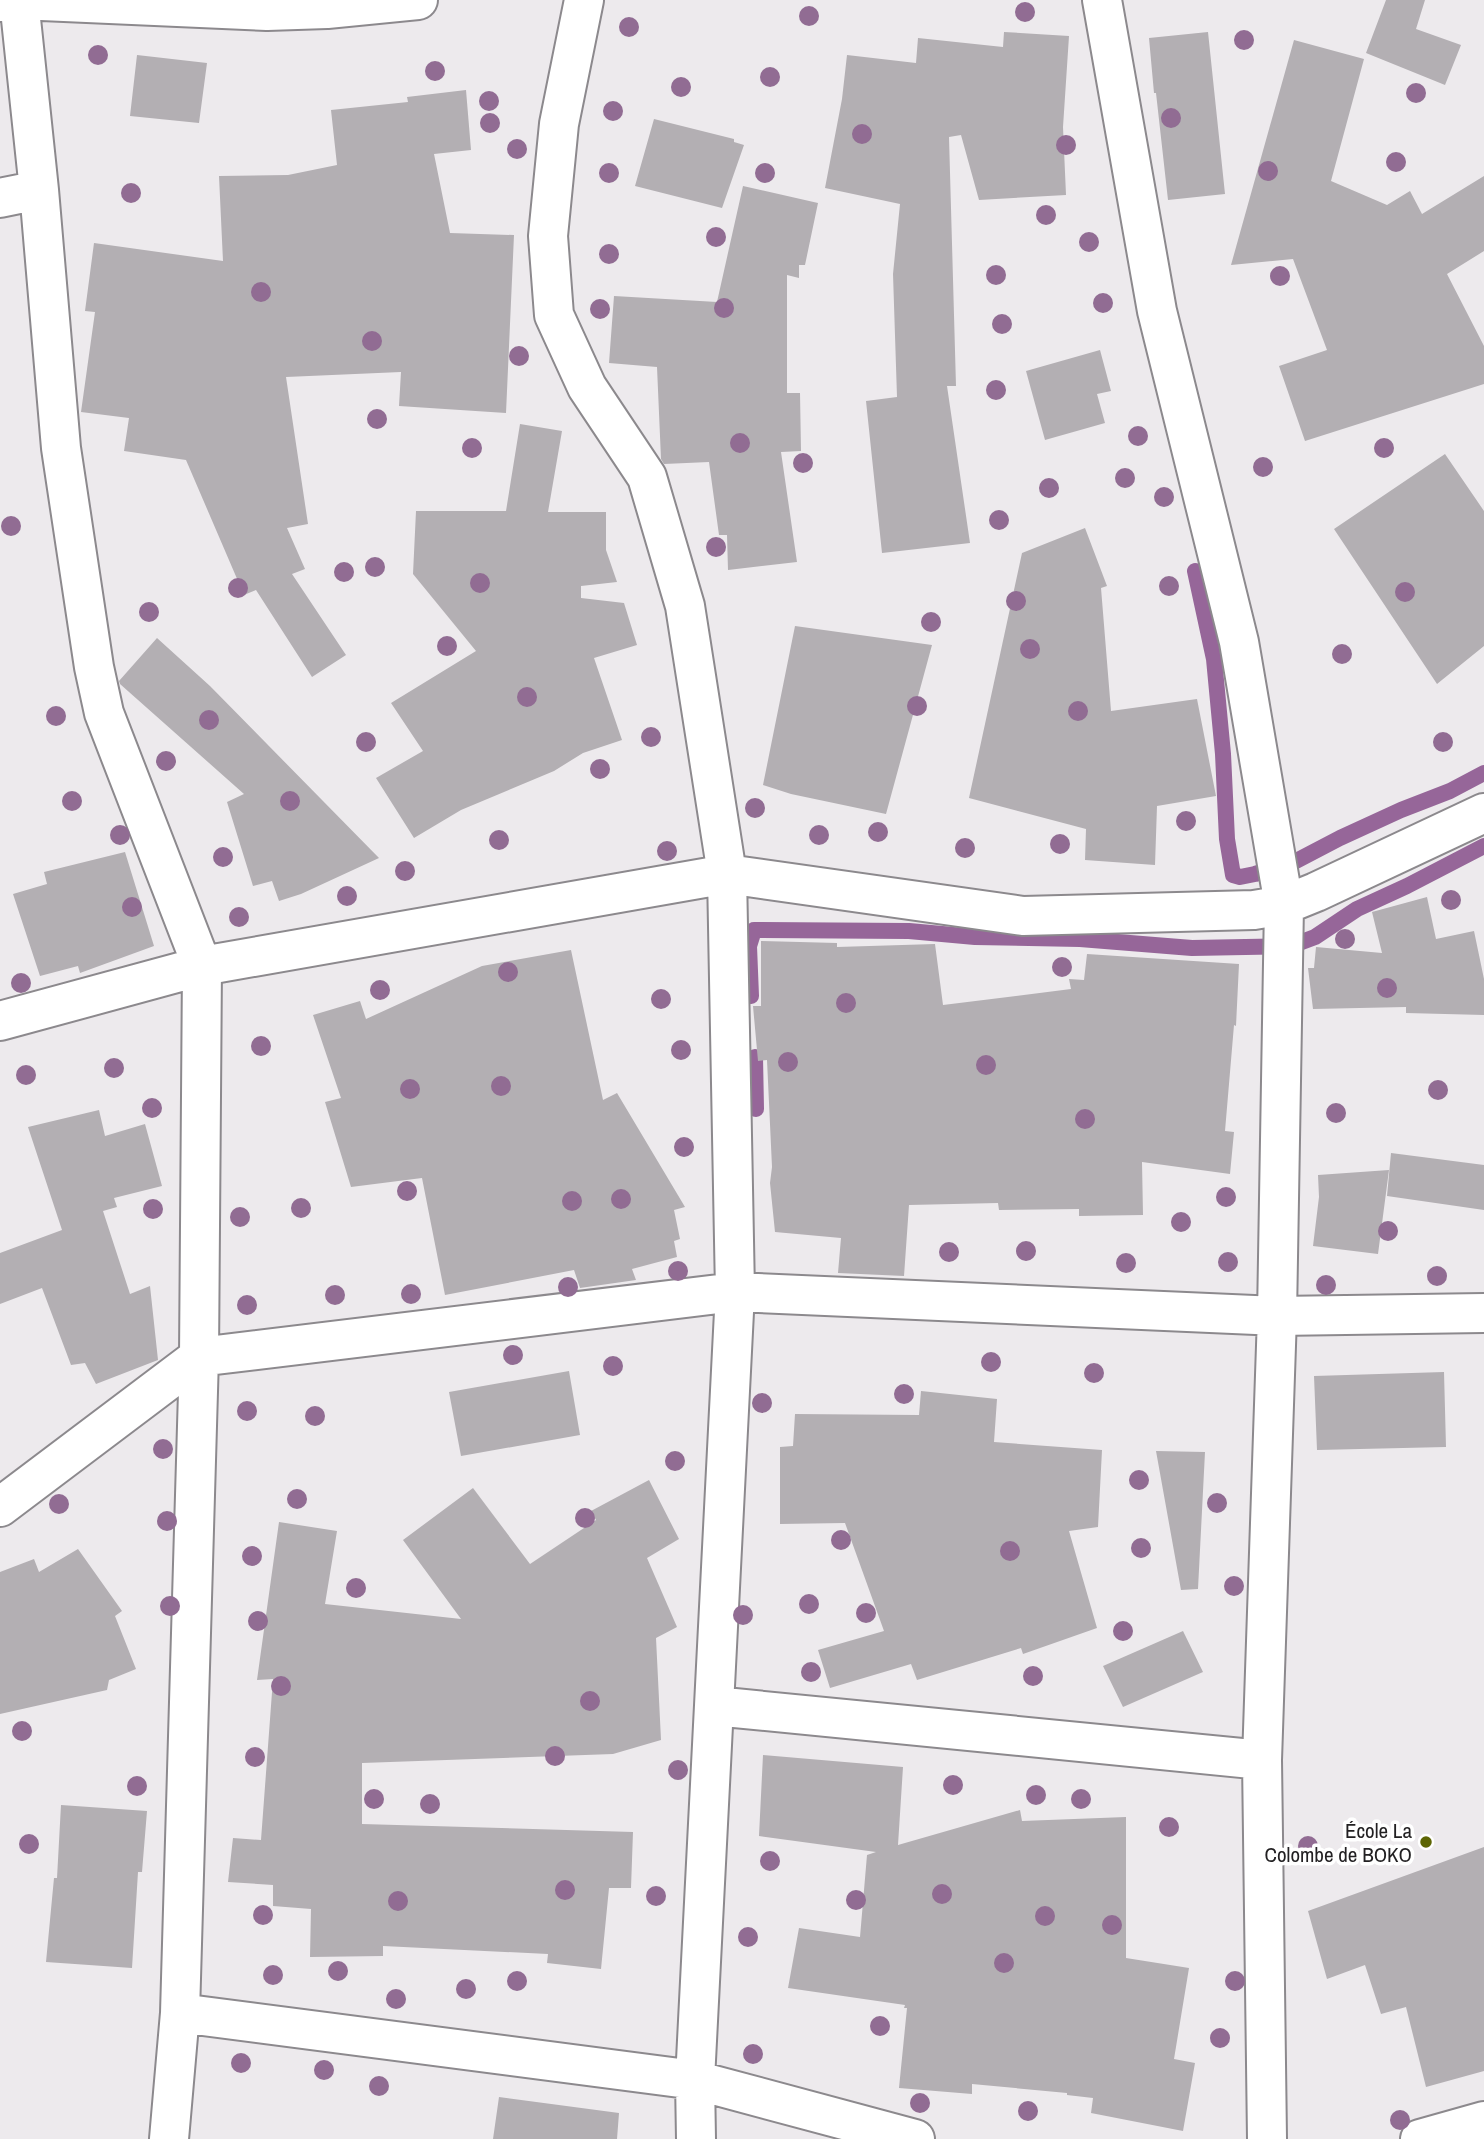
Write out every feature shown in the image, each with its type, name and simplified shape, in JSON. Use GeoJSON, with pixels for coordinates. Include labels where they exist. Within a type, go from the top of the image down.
{"type":"FeatureCollection","features":[{"type":"Feature","properties":{"kind":"street"},"geometry":{"type":"LineString","coordinates":[[19,0],[39,190],[61,448],[94,667],[104,712],[202,967],[198,1357],[180,2013],[169,2139]]}},
{"type":"Feature","properties":{"kind":"street"},"geometry":{"type":"LineString","coordinates":[[0,2],[19,0],[267,11],[327,9],[418,0]]}},
{"type":"Feature","properties":{"kind":"street"},"geometry":{"type":"LineString","coordinates":[[584,0],[559,124],[548,236],[554,315],[586,387],[647,477],[685,606],[727,874],[735,1292],[695,2080],[696,2139]]}},
{"type":"Feature","properties":{"kind":"street"},"geometry":{"type":"LineString","coordinates":[[1102,0],[1157,311],[1239,642],[1284,905],[1277,1316],[1262,1760],[1267,2139]]}},
{"type":"Feature","properties":{"kind":"street"},"geometry":{"type":"LineString","coordinates":[[0,198],[39,190]]}},
{"type":"Feature","properties":{"kind":"street"},"geometry":{"type":"LineString","coordinates":[[0,1021],[202,967],[727,874],[1023,916],[1254,909],[1284,905],[1484,813]]}},
{"type":"Feature","properties":{"kind":"street"},"geometry":{"type":"LineString","coordinates":[[0,1507],[198,1357],[735,1292],[1277,1316],[1484,1313]]}},
{"type":"Feature","properties":{"kind":"street"},"geometry":{"type":"LineString","coordinates":[[714,1706],[1262,1760]]}},
{"type":"Feature","properties":{"kind":"street"},"geometry":{"type":"LineString","coordinates":[[180,2013],[695,2080],[915,2139]]}},
{"type":"Feature","properties":{"kind":"street"},"geometry":{"type":"LineString","coordinates":[[1420,2139],[1484,2121]]}},
{"type":"Feature","properties":{"kind":"building"},"geometry":{"type":"Polygon","coordinates":[[[1386,0],[1425,0],[1416,29],[1461,45],[1445,85],[1366,53],[1386,0]]]}},
{"type":"Feature","properties":{"kind":"building"},"geometry":{"type":"Polygon","coordinates":[[[1004,32],[1069,36],[1063,127],[1066,195],[979,200],[961,135],[949,137],[956,386],[947,386],[970,543],[882,553],[866,401],[897,397],[893,274],[900,204],[825,188],[842,99],[847,55],[916,63],[918,38],[1003,47],[1004,32]]]}},
{"type":"Feature","properties":{"kind":"building"},"geometry":{"type":"Polygon","coordinates":[[[1208,32],[1225,194],[1168,200],[1149,38],[1208,32]]]}},
{"type":"Feature","properties":{"kind":"building"},"geometry":{"type":"Polygon","coordinates":[[[1294,40],[1364,59],[1331,181],[1387,205],[1410,191],[1422,214],[1484,176],[1484,251],[1447,274],[1484,346],[1484,384],[1305,441],[1279,366],[1327,350],[1293,259],[1231,265],[1294,40]]]}},
{"type":"Feature","properties":{"kind":"building"},"geometry":{"type":"Polygon","coordinates":[[[137,55],[207,63],[199,123],[130,116],[137,55]]]}},
{"type":"Feature","properties":{"kind":"building"},"geometry":{"type":"Polygon","coordinates":[[[466,90],[471,150],[434,154],[450,233],[514,235],[506,413],[399,406],[401,372],[286,377],[308,524],[287,528],[305,569],[292,574],[346,655],[312,677],[256,590],[244,595],[186,460],[124,451],[129,418],[81,412],[95,312],[85,311],[94,243],[223,261],[219,176],[288,175],[337,165],[331,110],[408,102],[407,97],[466,90]]]}},
{"type":"Feature","properties":{"kind":"building"},"geometry":{"type":"Polygon","coordinates":[[[654,119],[734,139],[734,142],[744,145],[722,208],[635,186],[654,119]]]}},
{"type":"Feature","properties":{"kind":"building"},"geometry":{"type":"Polygon","coordinates":[[[743,186],[818,203],[805,265],[799,265],[799,278],[787,275],[787,393],[800,393],[801,451],[781,452],[797,562],[728,570],[727,535],[719,535],[709,462],[664,464],[661,459],[657,367],[609,363],[614,296],[717,302],[743,186]]]}},
{"type":"Feature","properties":{"kind":"building"},"geometry":{"type":"Polygon","coordinates":[[[1100,350],[1111,391],[1097,394],[1105,423],[1045,440],[1026,371],[1100,350]]]}},
{"type":"Feature","properties":{"kind":"building"},"geometry":{"type":"Polygon","coordinates":[[[520,424],[562,431],[548,512],[606,512],[606,550],[617,582],[581,586],[581,598],[624,603],[637,645],[594,658],[622,740],[583,753],[554,771],[461,810],[414,838],[376,778],[423,751],[391,703],[476,651],[413,574],[416,511],[506,511],[520,424]]]}},
{"type":"Feature","properties":{"kind":"building"},"geometry":{"type":"Polygon","coordinates":[[[1445,454],[1484,511],[1484,646],[1437,684],[1334,529],[1445,454]]]}},
{"type":"Feature","properties":{"kind":"building"},"geometry":{"type":"Polygon","coordinates":[[[1085,528],[1107,586],[1101,588],[1111,711],[1197,699],[1216,796],[1157,806],[1155,865],[1085,860],[1086,829],[969,798],[1022,553],[1085,528]]]}},
{"type":"Feature","properties":{"kind":"building"},"geometry":{"type":"Polygon","coordinates":[[[795,626],[932,645],[886,814],[791,794],[763,785],[795,626]]]}},
{"type":"Feature","properties":{"kind":"building"},"geometry":{"type":"Polygon","coordinates":[[[157,638],[210,686],[379,858],[301,894],[279,901],[272,881],[253,886],[227,802],[244,794],[120,684],[119,681],[157,638]]]}},
{"type":"Feature","properties":{"kind":"building"},"geometry":{"type":"Polygon","coordinates":[[[125,852],[154,946],[80,973],[78,966],[40,976],[13,894],[47,884],[44,872],[125,852]]]}},
{"type":"Feature","properties":{"kind":"building"},"geometry":{"type":"Polygon","coordinates":[[[1427,897],[1436,939],[1474,931],[1484,979],[1484,1015],[1406,1013],[1406,1007],[1313,1009],[1308,968],[1314,968],[1316,947],[1382,953],[1372,912],[1427,897]]]}},
{"type":"Feature","properties":{"kind":"building"},"geometry":{"type":"Polygon","coordinates":[[[761,941],[837,943],[837,947],[935,944],[943,1005],[1071,989],[1069,979],[1084,980],[1087,954],[1239,964],[1236,1026],[1234,1025],[1225,1131],[1234,1132],[1230,1174],[1142,1162],[1143,1215],[1079,1216],[1079,1209],[999,1210],[998,1203],[909,1205],[904,1276],[838,1273],[841,1238],[775,1232],[770,1183],[772,1167],[767,1060],[758,1061],[753,1006],[761,1006],[761,941]]]}},
{"type":"Feature","properties":{"kind":"building"},"geometry":{"type":"Polygon","coordinates":[[[571,950],[603,1100],[617,1093],[685,1207],[674,1210],[680,1239],[674,1241],[677,1257],[632,1269],[636,1280],[580,1288],[574,1270],[445,1295],[422,1178],[351,1187],[325,1102],[341,1098],[313,1015],[360,1001],[366,1019],[482,966],[571,950]]]}},
{"type":"Feature","properties":{"kind":"building"},"geometry":{"type":"Polygon","coordinates":[[[99,1110],[105,1136],[145,1124],[162,1186],[114,1198],[117,1207],[103,1211],[130,1294],[150,1286],[158,1360],[96,1384],[85,1363],[71,1365],[42,1288],[0,1304],[0,1253],[62,1230],[28,1127],[99,1110]]]}},
{"type":"Feature","properties":{"kind":"building"},"geometry":{"type":"Polygon","coordinates":[[[1391,1153],[1484,1165],[1484,1210],[1387,1196],[1391,1153]]]}},
{"type":"Feature","properties":{"kind":"building"},"geometry":{"type":"Polygon","coordinates":[[[1389,1170],[1378,1254],[1313,1246],[1319,1197],[1318,1175],[1389,1170]]]}},
{"type":"Feature","properties":{"kind":"building"},"geometry":{"type":"Polygon","coordinates":[[[569,1371],[580,1435],[461,1456],[449,1392],[569,1371]]]}},
{"type":"Feature","properties":{"kind":"building"},"geometry":{"type":"Polygon","coordinates":[[[1444,1372],[1446,1447],[1317,1450],[1314,1376],[1444,1372]]]}},
{"type":"Feature","properties":{"kind":"building"},"geometry":{"type":"Polygon","coordinates":[[[921,1391],[997,1399],[994,1442],[1102,1450],[1098,1527],[1069,1531],[1097,1628],[1023,1654],[1021,1648],[917,1680],[911,1664],[830,1688],[818,1650],[884,1631],[845,1523],[780,1524],[780,1447],[793,1446],[795,1414],[919,1415],[921,1391]]]}},
{"type":"Feature","properties":{"kind":"building"},"geometry":{"type":"Polygon","coordinates":[[[1156,1451],[1205,1452],[1198,1589],[1181,1590],[1156,1451]]]}},
{"type":"Feature","properties":{"kind":"building"},"geometry":{"type":"Polygon","coordinates":[[[649,1480],[679,1539],[647,1558],[677,1627],[656,1638],[661,1740],[613,1754],[362,1763],[362,1824],[633,1832],[631,1888],[609,1888],[601,1969],[547,1963],[548,1954],[383,1946],[383,1956],[310,1957],[311,1909],[273,1906],[273,1885],[228,1882],[233,1838],[261,1840],[273,1679],[257,1680],[279,1522],[337,1531],[325,1604],[461,1619],[403,1540],[473,1488],[530,1564],[596,1520],[591,1511],[649,1480]]]}},
{"type":"Feature","properties":{"kind":"building"},"geometry":{"type":"Polygon","coordinates":[[[78,1549],[122,1611],[115,1616],[136,1669],[109,1680],[107,1690],[0,1714],[0,1572],[34,1559],[39,1572],[78,1549]]]}},
{"type":"Feature","properties":{"kind":"building"},"geometry":{"type":"Polygon","coordinates":[[[1183,1631],[1203,1672],[1123,1707],[1103,1666],[1183,1631]]]}},
{"type":"Feature","properties":{"kind":"building"},"geometry":{"type":"Polygon","coordinates":[[[763,1755],[903,1767],[898,1845],[1020,1810],[1022,1821],[1126,1817],[1126,1958],[1189,1968],[1174,2059],[1195,2063],[1183,2131],[1091,2113],[1093,2098],[1067,2093],[972,2084],[972,2094],[899,2088],[907,2008],[904,2008],[905,2005],[788,1988],[799,1928],[860,1937],[867,1855],[876,1852],[759,1836],[763,1755]]]}},
{"type":"Feature","properties":{"kind":"building"},"geometry":{"type":"Polygon","coordinates":[[[61,1805],[147,1811],[142,1872],[138,1872],[132,1968],[46,1962],[54,1878],[57,1878],[61,1805]]]}},
{"type":"Feature","properties":{"kind":"building"},"geometry":{"type":"Polygon","coordinates":[[[1484,1847],[1484,2071],[1426,2087],[1406,2007],[1381,2014],[1365,1965],[1327,1979],[1308,1911],[1484,1847]]]}},
{"type":"Feature","properties":{"kind":"building"},"geometry":{"type":"Polygon","coordinates":[[[499,2097],[619,2113],[617,2139],[493,2139],[499,2097]]]}},
{"type":"Feature","properties":{"kind":"waterway"},"geometry":{"type":"LineString","coordinates":[[1195,571],[1214,659],[1223,754],[1227,839],[1233,875],[1240,877],[1255,874],[1296,861],[1340,838],[1450,791],[1484,773]]}},
{"type":"Feature","properties":{"kind":"waterway"},"geometry":{"type":"LineString","coordinates":[[751,996],[749,946],[754,930],[909,931],[975,937],[1080,939],[1192,948],[1291,946],[1315,937],[1357,909],[1484,846]]}},
{"type":"Feature","properties":{"kind":"waterway"},"geometry":{"type":"LineString","coordinates":[[755,1057],[756,1109]]}},
{"type":"Feature","properties":{"kind":"place","name":"École La Colombe de BOKO"},"geometry":{"type":"Point","coordinates":[1426,1842]}}]}
